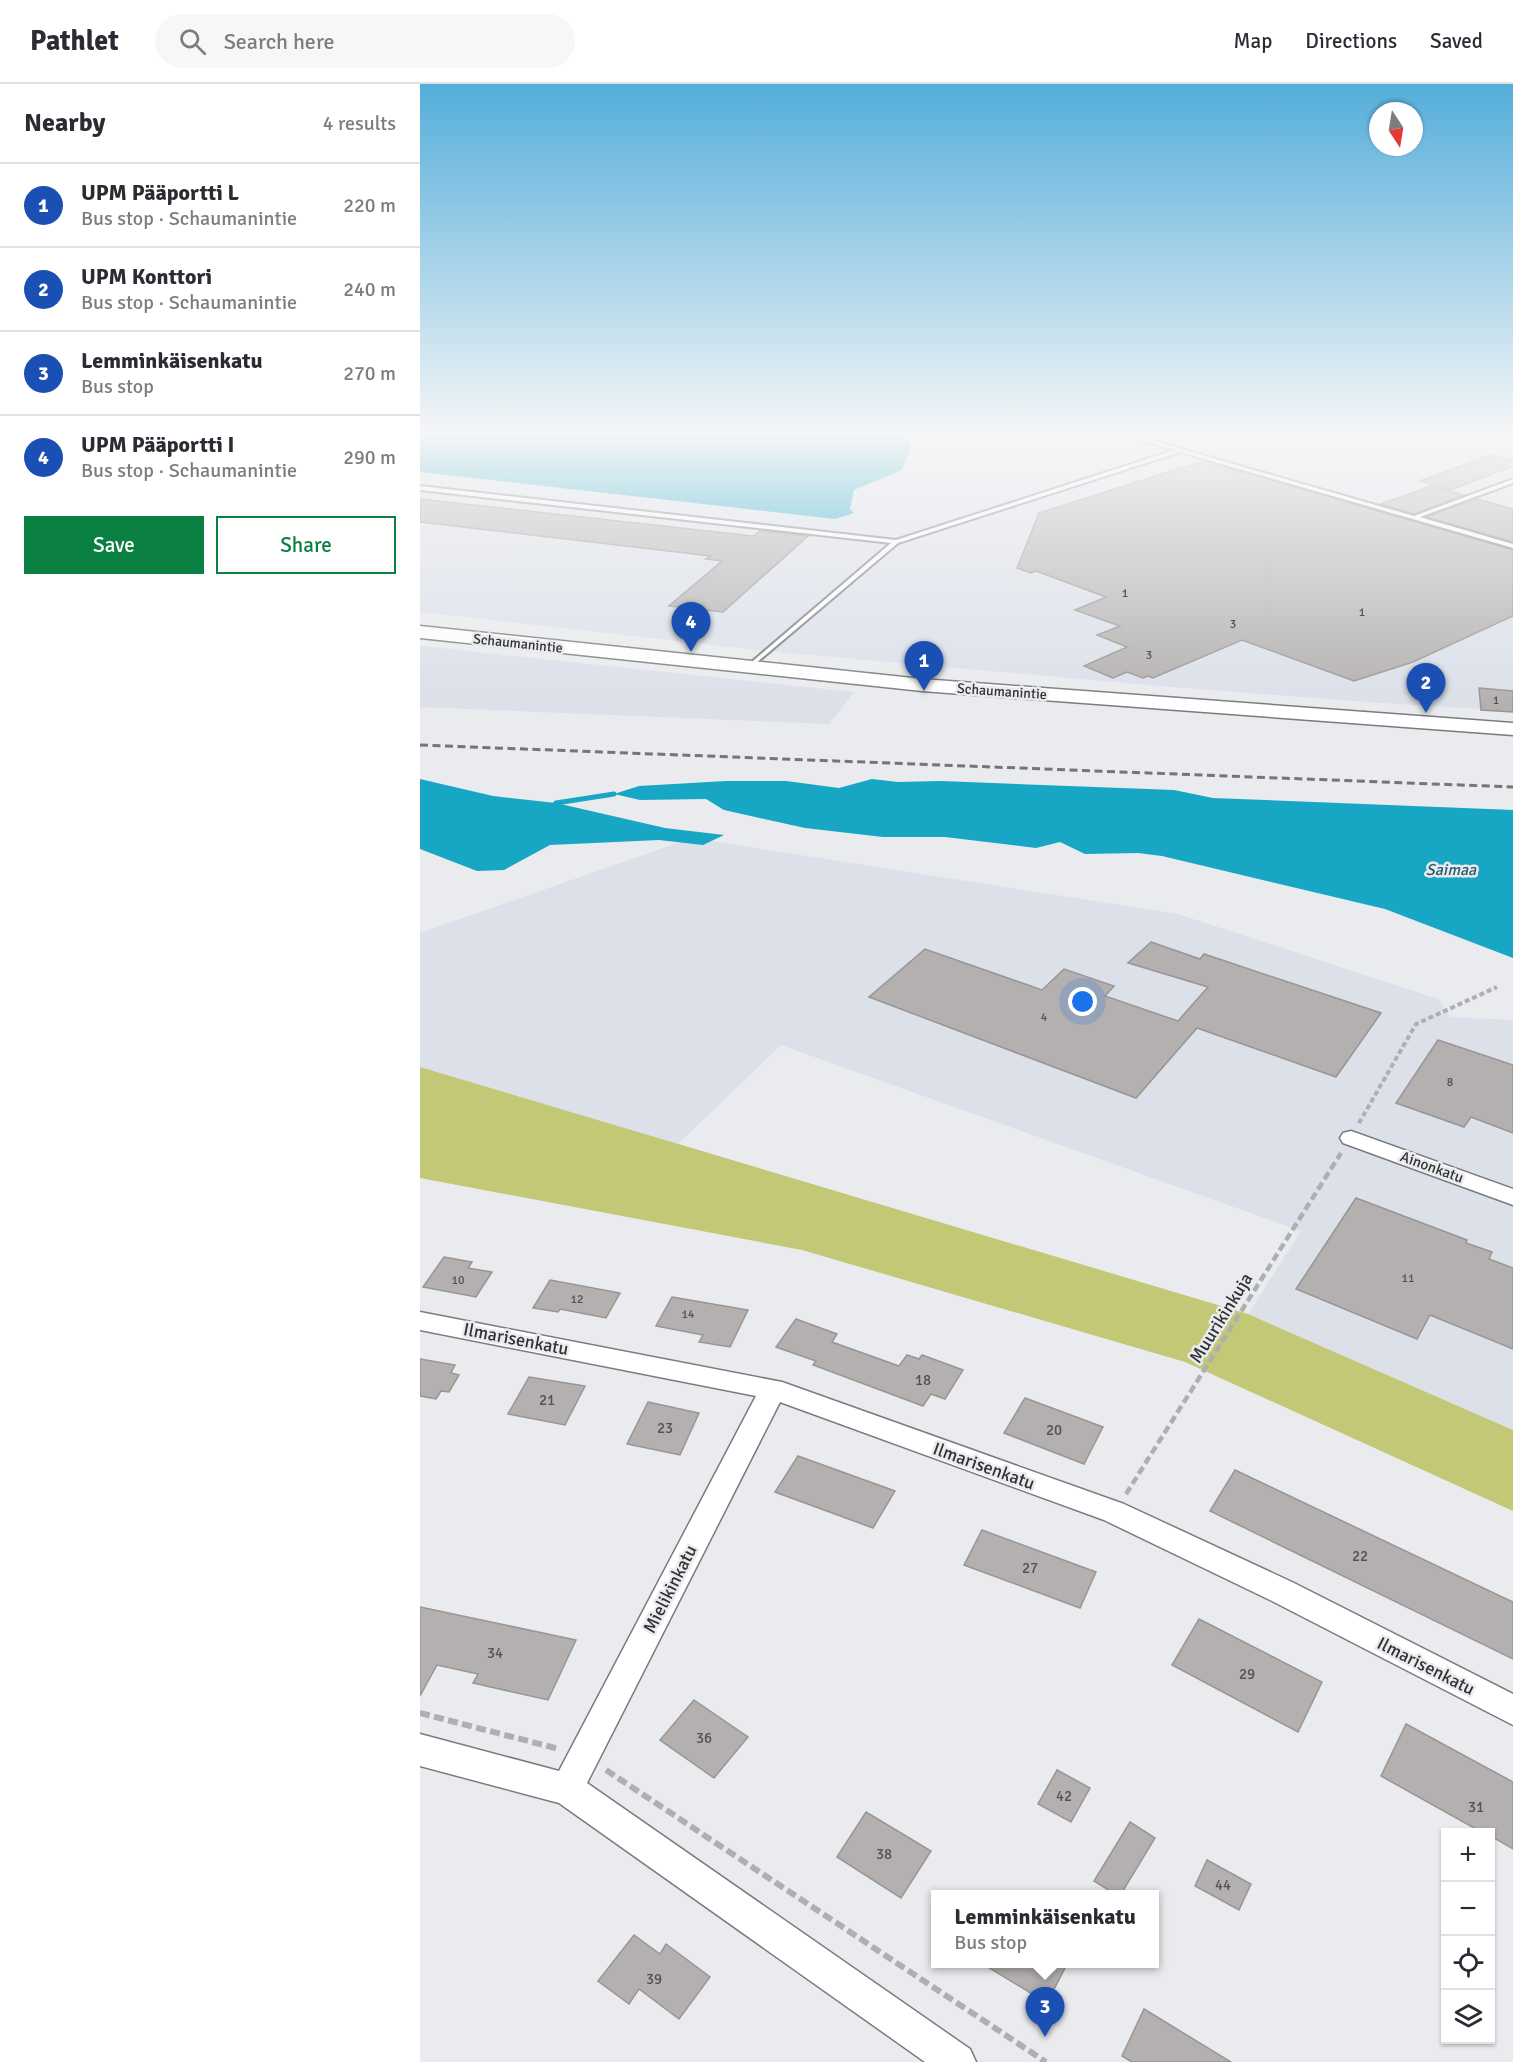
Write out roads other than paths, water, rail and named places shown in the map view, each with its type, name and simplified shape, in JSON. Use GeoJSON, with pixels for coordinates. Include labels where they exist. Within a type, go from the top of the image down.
{"type":"FeatureCollection","features":[{"type":"Feature","properties":{"kind":"street","name":"Schaumanintie"},"geometry":{"type":"LineString","coordinates":[[420,632],[922,685],[1513,729]]}},
{"type":"Feature","properties":{"kind":"street","name":"Ainonkatu"},"geometry":{"type":"LineString","coordinates":[[1351,1138],[1513,1197]]}},
{"type":"Feature","properties":{"kind":"street","name":"Ilmarisenkatu"},"geometry":{"type":"LineString","coordinates":[[420,1321],[773,1389],[1114,1512],[1283,1592],[1513,1710]]}},
{"type":"Feature","properties":{"kind":"street","name":"Mielikinkatu"},"geometry":{"type":"LineString","coordinates":[[567,1789],[773,1389]]}},
{"type":"Feature","properties":{"kind":"street"},"geometry":{"type":"LineString","coordinates":[[420,1750],[567,1789],[957,2062]]}},
{"type":"Feature","properties":{"kind":"lane"},"geometry":{"type":"LineString","coordinates":[[722,522],[896,542]]}},
{"type":"Feature","properties":{"kind":"lane"},"geometry":{"type":"LineString","coordinates":[[749,667],[896,542],[957,522]]}},
{"type":"Feature","properties":{"kind":"lane"},"geometry":{"type":"LineString","coordinates":[[1429,522],[1513,546]]}},
{"type":"Feature","properties":{"kind":"water"},"geometry":{"type":"Polygon","coordinates":[[[420,779],[493,796],[556,803],[665,828],[724,835],[703,845],[659,840],[550,845],[504,870],[477,871],[420,849],[420,779]]]}},
{"type":"Feature","properties":{"kind":"water","name":"Saimaa"},"geometry":{"type":"Polygon","coordinates":[[[872,779],[898,782],[941,781],[1174,790],[1213,798],[1513,810],[1513,958],[1385,909],[1162,856],[1138,853],[1085,854],[1060,842],[1036,848],[945,837],[883,837],[805,828],[724,810],[706,799],[640,800],[614,794],[639,786],[726,781],[786,781],[839,788],[872,779]]]}},
{"type":"Feature","properties":{"kind":"waterway"},"geometry":{"type":"LineString","coordinates":[[556,803],[614,794]]}},
{"type":"Feature","properties":{"kind":"railway"},"geometry":{"type":"LineString","coordinates":[[420,745],[1513,787]]}},
{"type":"Feature","properties":{"kind":"place","name":"UPM Pääportti I"},"geometry":{"type":"Point","coordinates":[691,652]}},
{"type":"Feature","properties":{"kind":"place","name":"UPM Pääportti L"},"geometry":{"type":"Point","coordinates":[924,691]}},
{"type":"Feature","properties":{"kind":"place","name":"UPM Konttori"},"geometry":{"type":"Point","coordinates":[1426,713]}},
{"type":"Feature","properties":{"kind":"place","name":"Lemminkäisenkatu"},"geometry":{"type":"Point","coordinates":[1045,2037]}}]}
